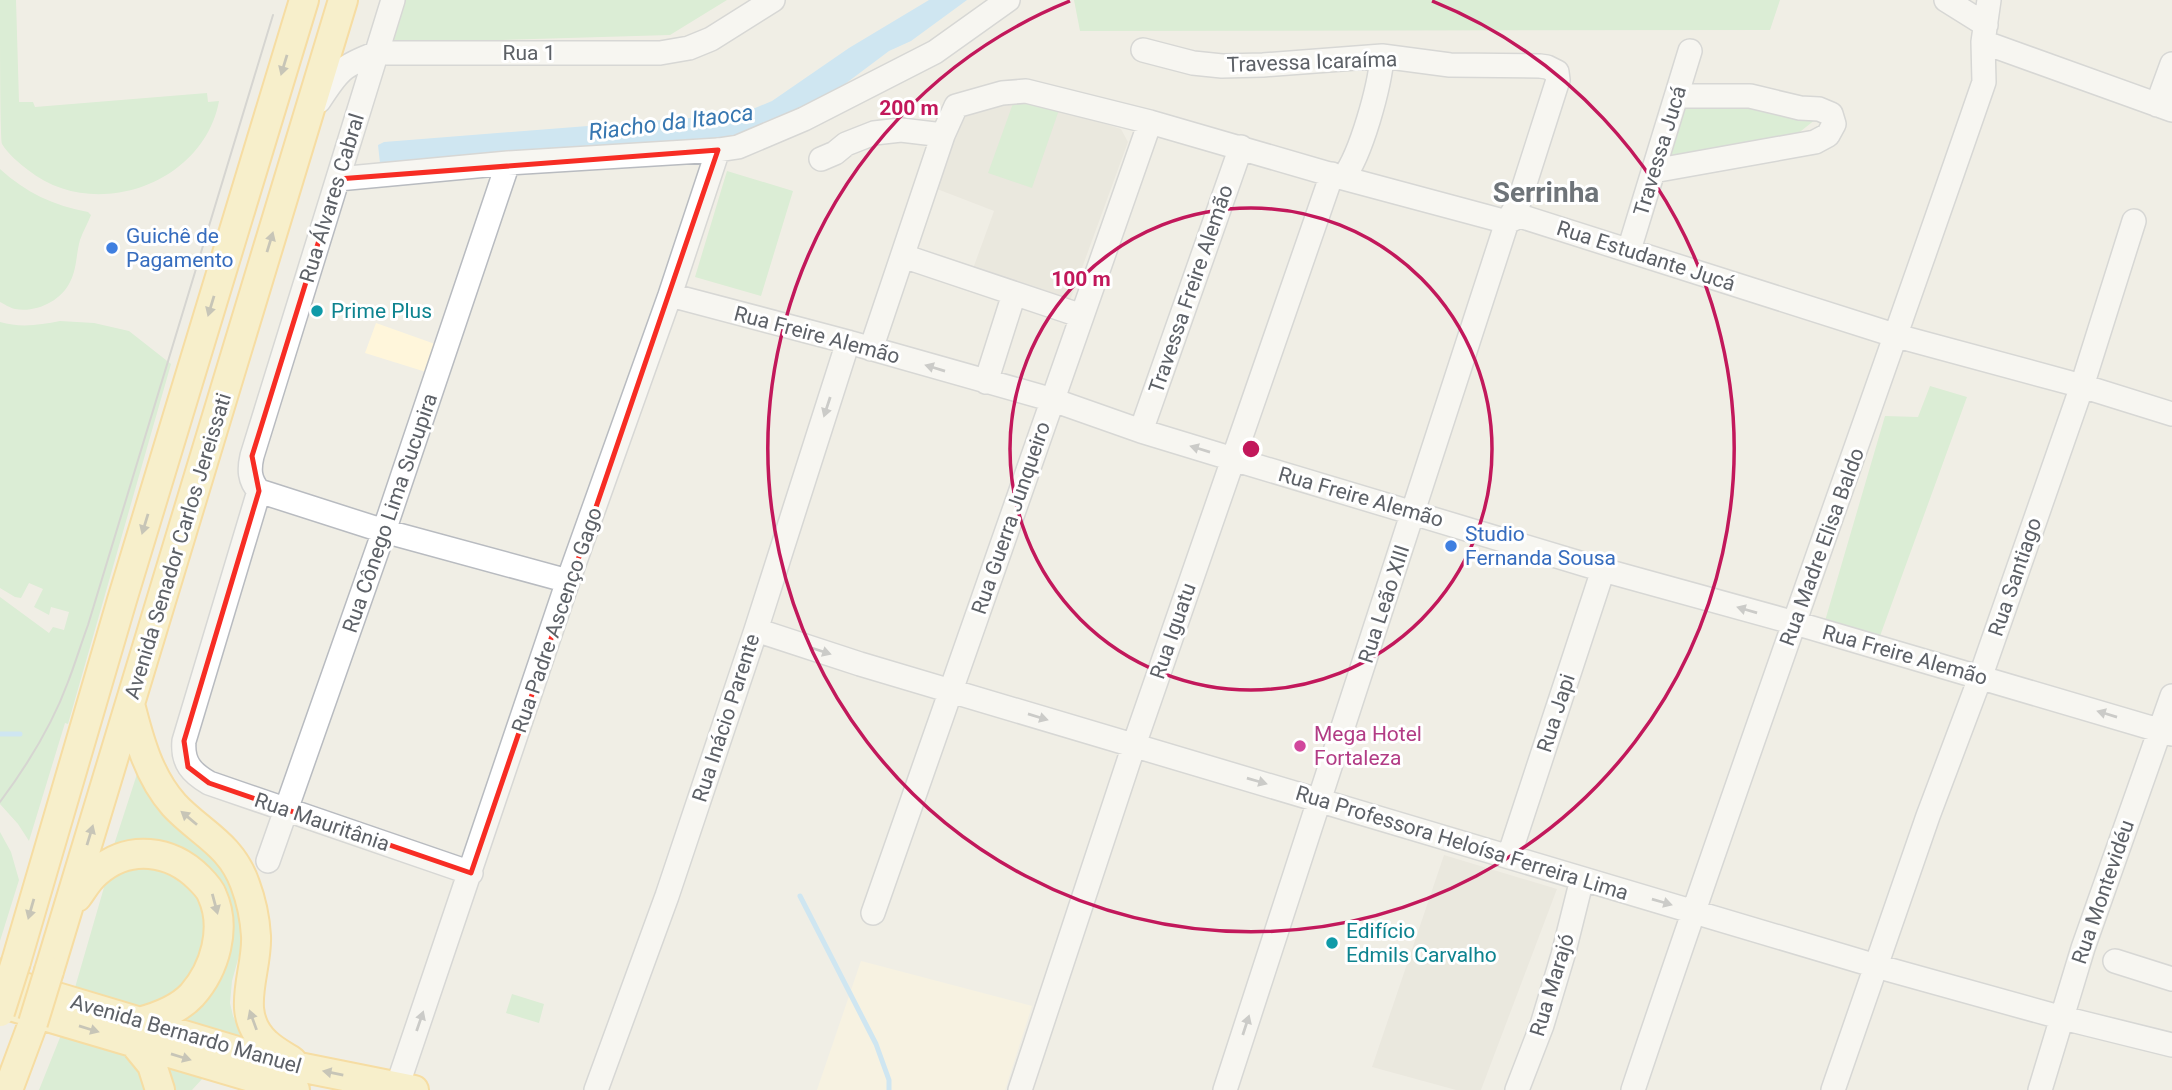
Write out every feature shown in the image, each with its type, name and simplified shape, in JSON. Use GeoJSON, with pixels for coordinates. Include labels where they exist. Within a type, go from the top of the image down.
{"type":"FeatureCollection","features":[{"type":"Feature","properties":{"kind":"main road","name":"Avenida Senador Carlos Jereissati"},"geometry":{"type":"LineString","coordinates":[[0,1012],[8,971],[71,773],[304,0]]}},
{"type":"Feature","properties":{"kind":"main road","name":"Avenida Senador Carlos Jereissati"},"geometry":{"type":"LineString","coordinates":[[9,1090],[49,971],[343,0]]}},
{"type":"Feature","properties":{"kind":"main road"},"geometry":{"type":"LineString","coordinates":[[130,704],[143,749],[162,791],[177,808],[217,840],[244,881],[253,910],[256,938],[247,999],[251,1016],[265,1042],[298,1079]]}},
{"type":"Feature","properties":{"kind":"main road"},"geometry":{"type":"LineString","coordinates":[[68,907],[97,872],[118,859],[138,854],[159,854],[181,862],[212,892],[218,915],[218,942],[210,970],[191,997],[137,1032],[160,1090]]}},
{"type":"Feature","properties":{"kind":"main road","name":"Avenida Bernardo Manuel"},"geometry":{"type":"LineString","coordinates":[[8,971],[137,1032],[218,1080],[298,1079],[403,1088]]}},
{"type":"Feature","properties":{"kind":"main road","name":"Avenida Bernardo Manuel"},"geometry":{"type":"LineString","coordinates":[[0,1003],[274,1062],[298,1079]]}},
{"type":"Feature","properties":{"kind":"street","name":"Rua Álvares Cabral"},"geometry":{"type":"LineString","coordinates":[[260,491],[250,476],[252,456],[393,0]]}},
{"type":"Feature","properties":{"kind":"street","name":"Rua 1"},"geometry":{"type":"LineString","coordinates":[[305,125],[336,74],[353,62],[377,53],[660,53],[689,48],[711,38],[773,0]]}},
{"type":"Feature","properties":{"kind":"street"},"geometry":{"type":"LineString","coordinates":[[338,180],[508,163],[718,150],[738,146],[804,119],[936,52],[1008,0]]}},
{"type":"Feature","properties":{"kind":"street"},"geometry":{"type":"LineString","coordinates":[[1946,0],[1984,34],[2165,107],[2172,64]]}},
{"type":"Feature","properties":{"kind":"street","name":"Rua Madre Elisa Baldo"},"geometry":{"type":"LineString","coordinates":[[1633,1090],[1693,911],[1984,82],[1984,34],[1989,0]]}},
{"type":"Feature","properties":{"kind":"street","name":"Travessa Icaraíma"},"geometry":{"type":"LineString","coordinates":[[1143,50],[1194,63],[1222,66],[1382,56],[1450,65],[1547,67],[1557,72],[1558,80]]}},
{"type":"Feature","properties":{"kind":"street","name":"Travessa Jucá"},"geometry":{"type":"LineString","coordinates":[[1629,250],[1690,51]]}},
{"type":"Feature","properties":{"kind":"street","name":"Rua Iguatu"},"geometry":{"type":"LineString","coordinates":[[1020,1090],[1233,459],[1338,176],[1355,158],[1372,105],[1382,56]]}},
{"type":"Feature","properties":{"kind":"street","name":"Rua Leão XIII"},"geometry":{"type":"LineString","coordinates":[[1225,1090],[1507,222],[1519,202],[1558,80]]}},
{"type":"Feature","properties":{"kind":"street","name":"Rua Estudante Jucá"},"geometry":{"type":"LineString","coordinates":[[943,135],[956,106],[1002,93],[1026,91],[1150,122],[1507,222],[1520,216],[1897,336],[2082,386],[2172,414]]}},
{"type":"Feature","properties":{"kind":"street"},"geometry":{"type":"LineString","coordinates":[[1653,171],[1815,142],[1828,135],[1834,124],[1830,114],[1819,109],[1800,108],[1750,96],[1678,96]]}},
{"type":"Feature","properties":{"kind":"street","name":"Rua Guerra Junqueiro"},"geometry":{"type":"LineString","coordinates":[[873,913],[1150,122]]}},
{"type":"Feature","properties":{"kind":"street"},"geometry":{"type":"LineString","coordinates":[[821,159],[846,144],[874,133],[901,130],[943,135],[872,349]]}},
{"type":"Feature","properties":{"kind":"street","name":"Travessa Freire Alemão"},"geometry":{"type":"LineString","coordinates":[[1141,431],[1241,147]]}},
{"type":"Feature","properties":{"kind":"street","name":"Rua Padre Ascenço Gago"},"geometry":{"type":"LineString","coordinates":[[403,1088],[568,582],[670,295],[718,150]]}},
{"type":"Feature","properties":{"kind":"street","name":"Rua Cônego Lima Sucupira"},"geometry":{"type":"LineString","coordinates":[[268,861],[384,531],[508,163]]}},
{"type":"Feature","properties":{"kind":"street","name":"Rua Santiago"},"geometry":{"type":"LineString","coordinates":[[1833,1090],[2082,386],[2134,221]]}},
{"type":"Feature","properties":{"kind":"street"},"geometry":{"type":"LineString","coordinates":[[903,256],[1082,316]]}},
{"type":"Feature","properties":{"kind":"street"},"geometry":{"type":"LineString","coordinates":[[986,382],[1014,294]]}},
{"type":"Feature","properties":{"kind":"street","name":"Rua Freire Alemão"},"geometry":{"type":"LineString","coordinates":[[670,295],[1053,400],[1141,431],[1603,570],[2165,732]]}},
{"type":"Feature","properties":{"kind":"street","name":"Rua Inácio Parente"},"geometry":{"type":"LineString","coordinates":[[596,1090],[667,895],[756,630],[848,342]]}},
{"type":"Feature","properties":{"kind":"street"},"geometry":{"type":"LineString","coordinates":[[260,491],[384,531],[568,582]]}},
{"type":"Feature","properties":{"kind":"street","name":"Rua Mauritânia"},"geometry":{"type":"LineString","coordinates":[[260,491],[184,741],[184,757],[188,767],[209,783],[471,873]]}},
{"type":"Feature","properties":{"kind":"street","name":"Rua Japi"},"geometry":{"type":"LineString","coordinates":[[1509,856],[1603,570]]}},
{"type":"Feature","properties":{"kind":"street","name":"Rua Professora Heloísa Ferreira Lima"},"geometry":{"type":"LineString","coordinates":[[756,630],[860,664],[1876,966],[2172,1045]]}},
{"type":"Feature","properties":{"kind":"street","name":"Rua Montevidéu"},"geometry":{"type":"LineString","coordinates":[[2040,1090],[2083,948],[2165,732],[2172,696]]}},
{"type":"Feature","properties":{"kind":"street","name":"Rua Marajó"},"geometry":{"type":"LineString","coordinates":[[1517,1090],[1542,1025],[1582,879]]}},
{"type":"Feature","properties":{"kind":"street"},"geometry":{"type":"LineString","coordinates":[[2115,961],[2172,979]]}},
{"type":"Feature","properties":{"kind":"highlighted area"},"geometry":{"type":"Polygon","coordinates":[[[718,150],[471,873],[209,783],[188,767],[184,741],[259,491],[252,456],[338,179],[718,150]]]}},
{"type":"Feature","properties":{"kind":"shaded area"},"geometry":{"type":"Polygon","coordinates":[[[1014,94],[1121,129],[1128,142],[1067,309],[971,274],[994,211],[937,189],[965,110],[1014,94]]]}},
{"type":"Feature","properties":{"kind":"shaded area"},"geometry":{"type":"Polygon","coordinates":[[[376,323],[435,344],[426,372],[365,353],[376,323]]]}},
{"type":"Feature","properties":{"kind":"shaded area"},"geometry":{"type":"Polygon","coordinates":[[[1444,855],[1557,889],[1481,1090],[1456,1090],[1372,1067],[1444,855]]]}},
{"type":"Feature","properties":{"kind":"shaded area"},"geometry":{"type":"Polygon","coordinates":[[[861,961],[1032,1006],[1005,1090],[817,1090],[861,961]]]}},
{"type":"Feature","properties":{"kind":"green space"},"geometry":{"type":"Polygon","coordinates":[[[0,0],[16,0],[19,102],[33,102],[35,107],[207,93],[208,102],[219,101],[209,130],[192,154],[169,173],[143,186],[113,193],[84,193],[55,186],[25,167],[10,155],[2,144],[0,0]]]}},
{"type":"Feature","properties":{"kind":"green space"},"geometry":{"type":"Polygon","coordinates":[[[403,0],[727,0],[670,35],[398,43],[392,38],[403,0]]]}},
{"type":"Feature","properties":{"kind":"green space"},"geometry":{"type":"Polygon","coordinates":[[[1074,0],[1780,0],[1770,30],[1080,31],[1074,0]]]}},
{"type":"Feature","properties":{"kind":"green space"},"geometry":{"type":"Polygon","coordinates":[[[1016,95],[1059,110],[1032,188],[988,173],[1016,95]]]}},
{"type":"Feature","properties":{"kind":"green space"},"geometry":{"type":"Polygon","coordinates":[[[1687,98],[1756,103],[1816,119],[1796,135],[1668,159],[1687,98]]]}},
{"type":"Feature","properties":{"kind":"green space"},"geometry":{"type":"Polygon","coordinates":[[[0,169],[41,197],[91,215],[80,240],[70,282],[61,295],[39,307],[15,309],[0,302],[0,169]]]}},
{"type":"Feature","properties":{"kind":"green space"},"geometry":{"type":"Polygon","coordinates":[[[727,171],[793,191],[761,296],[695,277],[727,171]]]}},
{"type":"Feature","properties":{"kind":"green space"},"geometry":{"type":"Polygon","coordinates":[[[60,321],[94,323],[129,331],[171,364],[68,724],[65,723],[29,841],[0,804],[0,597],[49,633],[53,627],[64,630],[69,612],[51,607],[49,615],[34,607],[43,589],[29,583],[21,598],[0,588],[0,322],[38,325],[60,321]]]}},
{"type":"Feature","properties":{"kind":"green space"},"geometry":{"type":"Polygon","coordinates":[[[1930,386],[1967,397],[1880,636],[1825,621],[1885,416],[1918,417],[1930,386]]]}},
{"type":"Feature","properties":{"kind":"green space"},"geometry":{"type":"Polygon","coordinates":[[[138,771],[223,866],[238,897],[243,941],[232,981],[230,1003],[244,1040],[174,1019],[208,990],[210,878],[111,854],[138,771]]]}},
{"type":"Feature","properties":{"kind":"green space"},"geometry":{"type":"Polygon","coordinates":[[[0,832],[11,852],[19,880],[0,941],[0,832]]]}},
{"type":"Feature","properties":{"kind":"green space"},"geometry":{"type":"Polygon","coordinates":[[[162,865],[199,894],[208,933],[189,986],[145,1009],[74,991],[107,877],[120,869],[162,865]]]}},
{"type":"Feature","properties":{"kind":"green space"},"geometry":{"type":"Polygon","coordinates":[[[512,994],[544,1004],[539,1023],[506,1013],[512,994]]]}},
{"type":"Feature","properties":{"kind":"green space"},"geometry":{"type":"Polygon","coordinates":[[[63,1030],[127,1051],[151,1090],[39,1090],[63,1030]]]}},
{"type":"Feature","properties":{"kind":"green space"},"geometry":{"type":"Polygon","coordinates":[[[162,1063],[203,1078],[192,1090],[172,1090],[162,1063]]]}},
{"type":"Feature","properties":{"kind":"water"},"geometry":{"type":"Polygon","coordinates":[[[929,0],[967,0],[911,41],[889,51],[813,108],[727,139],[384,165],[380,163],[378,145],[384,142],[741,114],[772,101],[849,48],[929,0]]]}},
{"type":"Feature","properties":{"kind":"waterway","name":"Riacho da Itaoca"},"geometry":{"type":"LineString","coordinates":[[0,734],[20,734]]}},
{"type":"Feature","properties":{"kind":"waterway"},"geometry":{"type":"LineString","coordinates":[[800,896],[876,1044],[889,1080],[889,1090]]}},
{"type":"Feature","properties":{"kind":"tram line"},"geometry":{"type":"LineString","coordinates":[[0,802],[47,729],[62,697],[88,625],[273,15]]}},
{"type":"Feature","properties":{"kind":"place","name":"Guichê de Pagamento"},"geometry":{"type":"Point","coordinates":[112,248]}},
{"type":"Feature","properties":{"kind":"place","name":"Prime Plus"},"geometry":{"type":"Point","coordinates":[317,311]}},
{"type":"Feature","properties":{"kind":"place","name":"Studio Fernanda Sousa"},"geometry":{"type":"Point","coordinates":[1451,546]}},
{"type":"Feature","properties":{"kind":"place","name":"Mega Hotel Fortaleza"},"geometry":{"type":"Point","coordinates":[1300,746]}},
{"type":"Feature","properties":{"kind":"place","name":"Edifício Edmils Carvalho"},"geometry":{"type":"Point","coordinates":[1332,943]}},
{"type":"Feature","properties":{"kind":"district","name":"Serrinha"},"geometry":{"type":"Point","coordinates":[1546,192]}}]}
